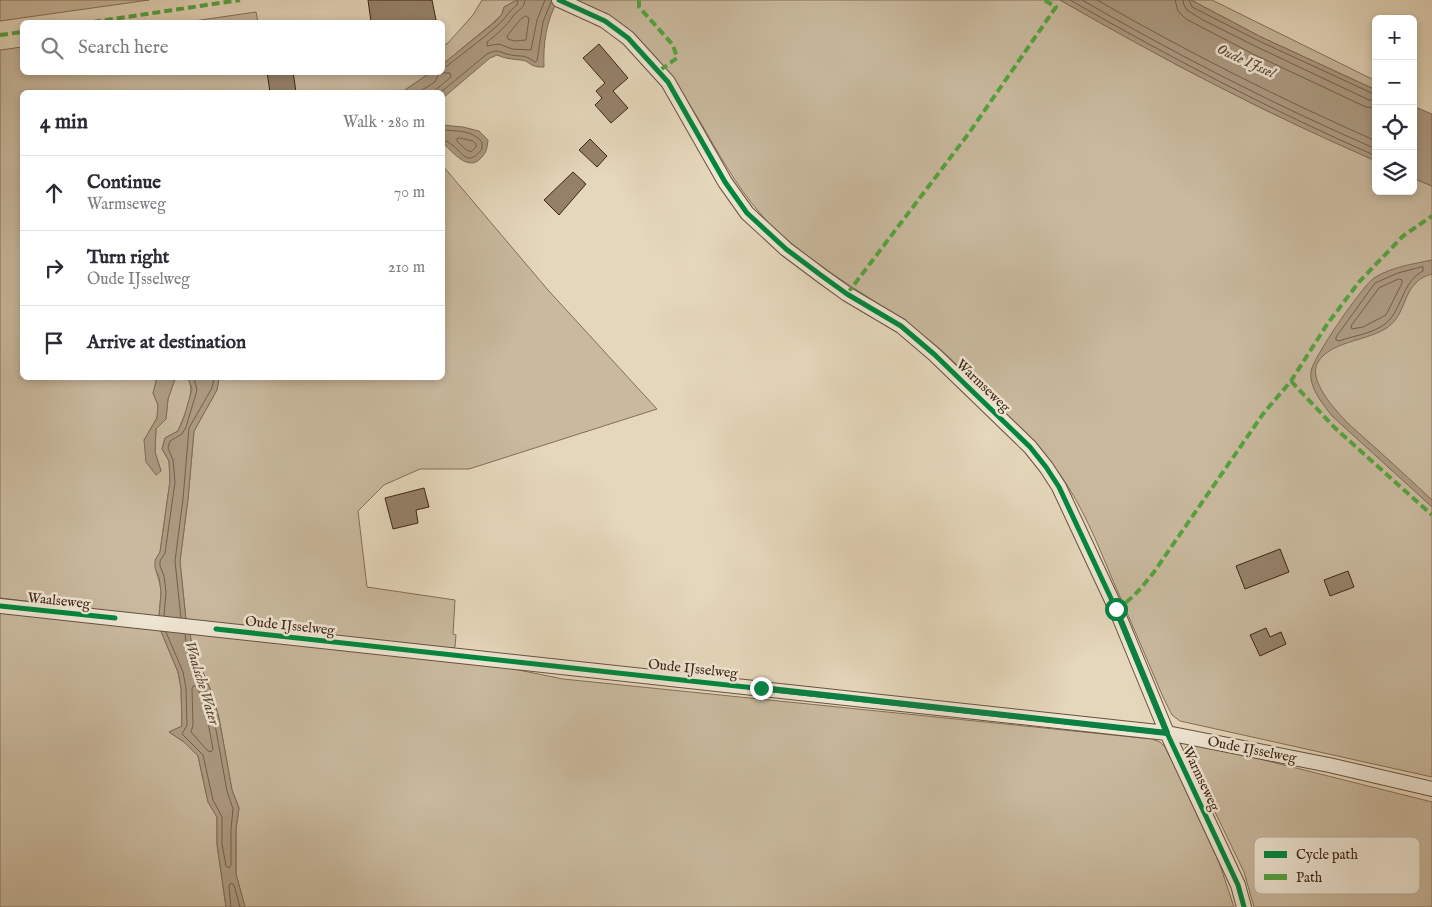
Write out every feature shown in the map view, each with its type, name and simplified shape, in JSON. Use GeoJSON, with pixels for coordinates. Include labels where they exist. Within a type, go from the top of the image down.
{"type":"FeatureCollection","features":[{"type":"Feature","properties":{"kind":"street","name":"Warmseweg"},"geometry":{"type":"LineString","coordinates":[[564,2],[605,20],[628,38],[668,82],[725,182],[747,213],[786,249],[822,276],[847,294],[901,326],[935,355],[1030,447],[1059,487],[1116,609],[1167,733],[1238,885],[1244,907]]}},
{"type":"Feature","properties":{"kind":"street","name":"Waalseweg"},"geometry":{"type":"LineString","coordinates":[[0,606],[115,618]]}},
{"type":"Feature","properties":{"kind":"street","name":"Oude IJsselweg"},"geometry":{"type":"LineString","coordinates":[[115,618],[1167,733],[1329,765],[1432,788]]}},
{"type":"Feature","properties":{"kind":"shaded area"},"geometry":{"type":"Polygon","coordinates":[[[0,0],[149,0],[0,21],[0,0]]]}},
{"type":"Feature","properties":{"kind":"shaded area"},"geometry":{"type":"Polygon","coordinates":[[[482,0],[517,0],[504,7],[502,14],[494,22],[445,62],[445,44],[473,15],[482,0]]]}},
{"type":"Feature","properties":{"kind":"shaded area"},"geometry":{"type":"Polygon","coordinates":[[[574,0],[1060,0],[1177,65],[1265,110],[1372,159],[1372,195],[1417,195],[1417,180],[1432,186],[1432,777],[1180,721],[1172,715],[1089,524],[1069,488],[1046,456],[934,344],[893,313],[807,256],[768,222],[735,181],[681,90],[665,69],[640,41],[603,16],[574,0]]]}},
{"type":"Feature","properties":{"kind":"shaded area"},"geometry":{"type":"Polygon","coordinates":[[[1191,0],[1212,0],[1372,79],[1372,88],[1261,37],[1191,0]]]}},
{"type":"Feature","properties":{"kind":"shaded area"},"geometry":{"type":"Polygon","coordinates":[[[256,12],[258,20],[201,20],[256,12]]]}},
{"type":"Feature","properties":{"kind":"shaded area"},"geometry":{"type":"Polygon","coordinates":[[[20,47],[20,75],[427,75],[405,90],[20,90],[20,380],[156,380],[153,393],[158,405],[157,418],[144,440],[161,471],[155,452],[156,429],[166,419],[168,399],[175,380],[189,380],[190,384],[190,397],[178,431],[165,438],[162,449],[169,461],[170,481],[160,552],[156,563],[156,572],[161,592],[159,617],[0,598],[0,50],[20,47]]]}},
{"type":"Feature","properties":{"kind":"shaded area"},"geometry":{"type":"Polygon","coordinates":[[[445,168],[548,290],[657,409],[469,469],[420,469],[384,485],[358,511],[367,587],[455,600],[453,634],[456,635],[455,647],[450,649],[186,620],[180,561],[194,431],[217,390],[219,380],[445,380],[445,168]]]}},
{"type":"Feature","properties":{"kind":"shaded area"},"geometry":{"type":"Polygon","coordinates":[[[0,612],[160,629],[178,672],[181,688],[182,726],[169,732],[184,742],[198,756],[208,802],[217,817],[217,844],[226,907],[0,907],[0,612]]]}},
{"type":"Feature","properties":{"kind":"shaded area"},"geometry":{"type":"Polygon","coordinates":[[[190,633],[489,664],[563,679],[1152,739],[1160,742],[1165,747],[1174,765],[1219,862],[1234,907],[245,907],[236,874],[236,829],[239,808],[232,790],[219,718],[212,693],[192,648],[190,633]]]}},
{"type":"Feature","properties":{"kind":"shaded area"},"geometry":{"type":"Polygon","coordinates":[[[1189,745],[1206,746],[1432,802],[1432,907],[1254,907],[1244,872],[1185,748],[1189,745]]]}},
{"type":"Feature","properties":{"kind":"water"},"geometry":{"type":"Polygon","coordinates":[[[517,0],[558,0],[546,33],[544,67],[497,55],[490,58],[445,96],[445,90],[405,90],[427,75],[445,75],[445,62],[495,22],[502,14],[504,7],[517,0]]]}},
{"type":"Feature","properties":{"kind":"water","name":"Oude IJssel"},"geometry":{"type":"Polygon","coordinates":[[[1060,0],[1191,0],[1261,37],[1372,88],[1372,159],[1215,85],[1060,0]]]}},
{"type":"Feature","properties":{"kind":"water"},"geometry":{"type":"Polygon","coordinates":[[[1417,108],[1432,114],[1432,186],[1417,180],[1417,108]]]}},
{"type":"Feature","properties":{"kind":"water"},"geometry":{"type":"Polygon","coordinates":[[[445,125],[479,131],[488,140],[484,154],[476,162],[471,163],[461,160],[445,145],[445,125]]]}},
{"type":"Feature","properties":{"kind":"water"},"geometry":{"type":"Polygon","coordinates":[[[1432,260],[1432,274],[1419,280],[1411,288],[1400,313],[1392,324],[1377,333],[1331,350],[1318,362],[1316,374],[1323,393],[1339,414],[1432,500],[1432,507],[1332,416],[1314,390],[1311,372],[1319,353],[1338,323],[1374,278],[1402,266],[1432,260]]]}},
{"type":"Feature","properties":{"kind":"water"},"geometry":{"type":"Polygon","coordinates":[[[156,380],[175,380],[168,399],[166,419],[156,429],[155,452],[161,471],[156,475],[146,462],[144,440],[157,418],[158,405],[153,393],[156,380]]]}},
{"type":"Feature","properties":{"kind":"water","name":"Waalsche Water"},"geometry":{"type":"Polygon","coordinates":[[[189,380],[219,380],[217,390],[194,431],[180,561],[186,620],[192,648],[212,693],[219,718],[232,790],[239,808],[236,829],[236,874],[245,907],[226,907],[217,844],[217,817],[208,802],[198,756],[184,742],[169,732],[182,726],[181,688],[178,672],[160,629],[161,592],[159,577],[155,568],[155,560],[160,552],[170,481],[169,461],[162,449],[165,438],[178,431],[192,389],[189,380]]]}},
{"type":"Feature","properties":{"kind":"building"},"geometry":{"type":"Polygon","coordinates":[[[368,0],[432,0],[436,20],[371,20],[368,0]]]}},
{"type":"Feature","properties":{"kind":"building"},"geometry":{"type":"Polygon","coordinates":[[[599,44],[628,78],[613,91],[628,108],[611,123],[595,105],[602,98],[596,91],[605,83],[583,58],[599,44]]]}},
{"type":"Feature","properties":{"kind":"building"},"geometry":{"type":"Polygon","coordinates":[[[267,75],[293,75],[296,90],[270,90],[267,75]]]}},
{"type":"Feature","properties":{"kind":"building"},"geometry":{"type":"Polygon","coordinates":[[[590,139],[607,156],[597,167],[579,150],[590,139]]]}},
{"type":"Feature","properties":{"kind":"building"},"geometry":{"type":"Polygon","coordinates":[[[573,172],[586,184],[559,215],[544,200],[573,172]]]}},
{"type":"Feature","properties":{"kind":"building"},"geometry":{"type":"Polygon","coordinates":[[[424,488],[429,507],[416,510],[418,523],[393,529],[385,498],[424,488]]]}},
{"type":"Feature","properties":{"kind":"building"},"geometry":{"type":"Polygon","coordinates":[[[1280,549],[1289,572],[1245,589],[1236,566],[1280,549]]]}},
{"type":"Feature","properties":{"kind":"building"},"geometry":{"type":"Polygon","coordinates":[[[1348,571],[1354,587],[1330,596],[1324,580],[1348,571]]]}},
{"type":"Feature","properties":{"kind":"building"},"geometry":{"type":"Polygon","coordinates":[[[1266,628],[1270,637],[1281,632],[1286,644],[1260,656],[1250,635],[1266,628]]]}},
{"type":"Feature","properties":{"kind":"marked path"},"geometry":{"type":"LineString","coordinates":[[106,20],[240,0]]}},
{"type":"Feature","properties":{"kind":"marked path"},"geometry":{"type":"LineString","coordinates":[[639,0],[639,7],[673,45],[677,58],[659,71]]}},
{"type":"Feature","properties":{"kind":"marked path"},"geometry":{"type":"LineString","coordinates":[[847,294],[969,133],[1056,7],[1044,0]]}},
{"type":"Feature","properties":{"kind":"marked path"},"geometry":{"type":"LineString","coordinates":[[0,35],[20,32]]}},
{"type":"Feature","properties":{"kind":"marked path"},"geometry":{"type":"LineString","coordinates":[[1116,609],[1132,597],[1154,572],[1263,414],[1291,381],[1328,323],[1359,282],[1403,236],[1432,216]]}},
{"type":"Feature","properties":{"kind":"marked path"},"geometry":{"type":"LineString","coordinates":[[1291,381],[1335,428],[1432,515]]}},
{"type":"Feature","properties":{"kind":"cycle path"},"geometry":{"type":"LineString","coordinates":[[559,0],[605,21],[628,38],[668,82],[725,182],[747,213],[786,249],[822,276],[847,294],[901,326],[935,355],[1030,447],[1046,467],[1059,487],[1116,609],[1167,733],[1238,885],[1244,907]]}},
{"type":"Feature","properties":{"kind":"cycle path"},"geometry":{"type":"LineString","coordinates":[[0,606],[115,618]]}},
{"type":"Feature","properties":{"kind":"cycle path"},"geometry":{"type":"LineString","coordinates":[[216,629],[1167,733]]}},
{"type":"Feature","properties":{"kind":"route"},"geometry":{"type":"LineString","coordinates":[[761,688],[1167,733],[1116,609]]}}]}
